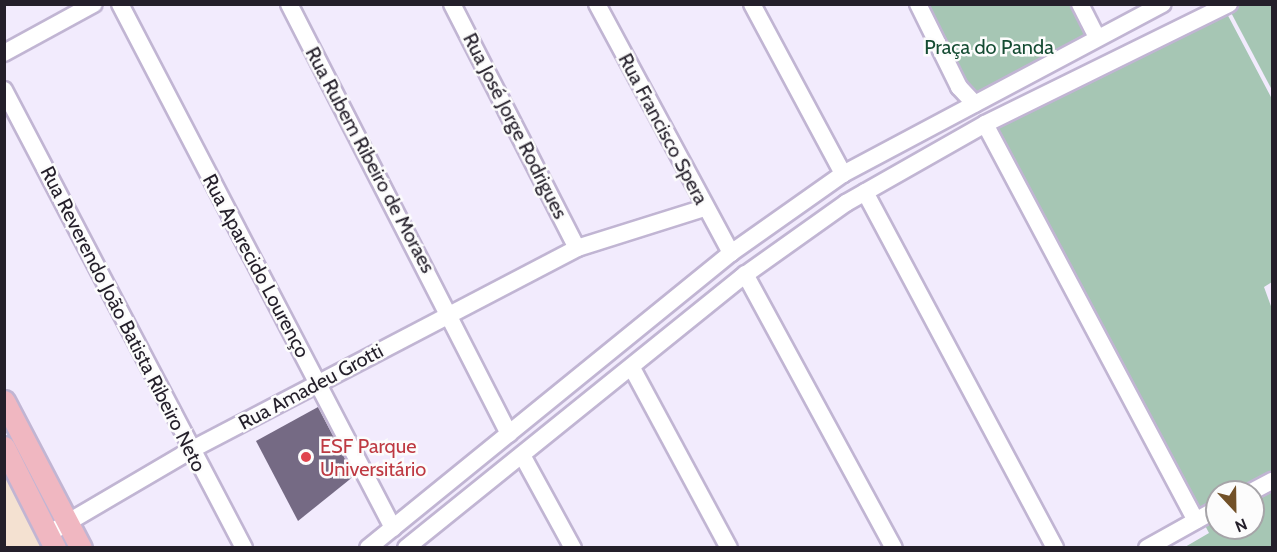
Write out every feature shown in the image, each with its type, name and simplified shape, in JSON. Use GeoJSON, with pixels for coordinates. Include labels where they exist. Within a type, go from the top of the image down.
{"type":"FeatureCollection","features":[{"type":"Feature","properties":{"kind":"main road"},"geometry":{"type":"LineString","coordinates":[[4,401],[81,548]]}},
{"type":"Feature","properties":{"kind":"main road"},"geometry":{"type":"LineString","coordinates":[[4,447],[52,541]]}},
{"type":"Feature","properties":{"kind":"street"},"geometry":{"type":"LineString","coordinates":[[4,53],[94,4]]}},
{"type":"Feature","properties":{"kind":"street","name":"Rua Aparecido Lourenço"},"geometry":{"type":"LineString","coordinates":[[120,4],[393,528]]}},
{"type":"Feature","properties":{"kind":"street","name":"Rua Rubem Ribeiro de Moraes"},"geometry":{"type":"LineString","coordinates":[[289,4],[451,315],[509,434],[504,443],[507,453],[522,455]]}},
{"type":"Feature","properties":{"kind":"street","name":"Rua José Jorge Rodrigues"},"geometry":{"type":"LineString","coordinates":[[452,4],[577,248]]}},
{"type":"Feature","properties":{"kind":"street","name":"Rua Francisco Spera"},"geometry":{"type":"LineString","coordinates":[[597,4],[704,208],[731,253],[743,252],[749,258],[745,274]]}},
{"type":"Feature","properties":{"kind":"street"},"geometry":{"type":"LineString","coordinates":[[752,4],[843,174]]}},
{"type":"Feature","properties":{"kind":"street"},"geometry":{"type":"LineString","coordinates":[[918,4],[959,87],[975,104]]}},
{"type":"Feature","properties":{"kind":"street"},"geometry":{"type":"LineString","coordinates":[[1080,4],[1097,37]]}},
{"type":"Feature","properties":{"kind":"street"},"geometry":{"type":"LineString","coordinates":[[368,548],[731,253],[843,174],[1097,37],[1163,4]]}},
{"type":"Feature","properties":{"kind":"street"},"geometry":{"type":"LineString","coordinates":[[409,546],[632,368],[745,274],[865,192],[985,124],[1229,4]]}},
{"type":"Feature","properties":{"kind":"street","name":"Rua Reverendo João Batista Ribeiro Neto"},"geometry":{"type":"LineString","coordinates":[[4,90],[244,548]]}},
{"type":"Feature","properties":{"kind":"street"},"geometry":{"type":"LineString","coordinates":[[975,104],[982,103],[990,111],[985,124],[1196,520]]}},
{"type":"Feature","properties":{"kind":"street"},"geometry":{"type":"LineString","coordinates":[[865,192],[1055,548]]}},
{"type":"Feature","properties":{"kind":"street","name":"Rua Amadeu Grotti"},"geometry":{"type":"LineString","coordinates":[[52,541],[69,523],[191,450],[577,248],[704,208]]}},
{"type":"Feature","properties":{"kind":"street"},"geometry":{"type":"LineString","coordinates":[[745,274],[894,548]]}},
{"type":"Feature","properties":{"kind":"street"},"geometry":{"type":"LineString","coordinates":[[632,368],[729,548]]}},
{"type":"Feature","properties":{"kind":"street"},"geometry":{"type":"LineString","coordinates":[[522,455],[573,548]]}},
{"type":"Feature","properties":{"kind":"street"},"geometry":{"type":"LineString","coordinates":[[1147,548],[1205,515]]}},
{"type":"Feature","properties":{"kind":"shaded area"},"geometry":{"type":"Polygon","coordinates":[[[5,463],[49,547],[5,547],[5,463]]]}},
{"type":"Feature","properties":{"kind":"green space","name":"Praça do Panda"},"geometry":{"type":"Polygon","coordinates":[[[918,5],[1080,5],[1097,37],[978,103],[918,5]]]}},
{"type":"Feature","properties":{"kind":"green space"},"geometry":{"type":"Polygon","coordinates":[[[1227,5],[1272,5],[1272,90],[1227,5]]]}},
{"type":"Feature","properties":{"kind":"green space"},"geometry":{"type":"Polygon","coordinates":[[[1224,8],[1272,99],[1272,282],[1264,287],[1272,309],[1272,547],[1185,547],[1205,535],[1205,540],[1265,540],[1265,480],[1205,480],[1205,525],[992,123],[1224,8]]]}},
{"type":"Feature","properties":{"kind":"building","name":"ESF Parque Universitário"},"geometry":{"type":"Polygon","coordinates":[[[318,407],[354,476],[298,521],[256,441],[318,407]]]}},
{"type":"Feature","properties":{"kind":"place","name":"ESF Parque Universitário"},"geometry":{"type":"Point","coordinates":[306,457]}}]}
